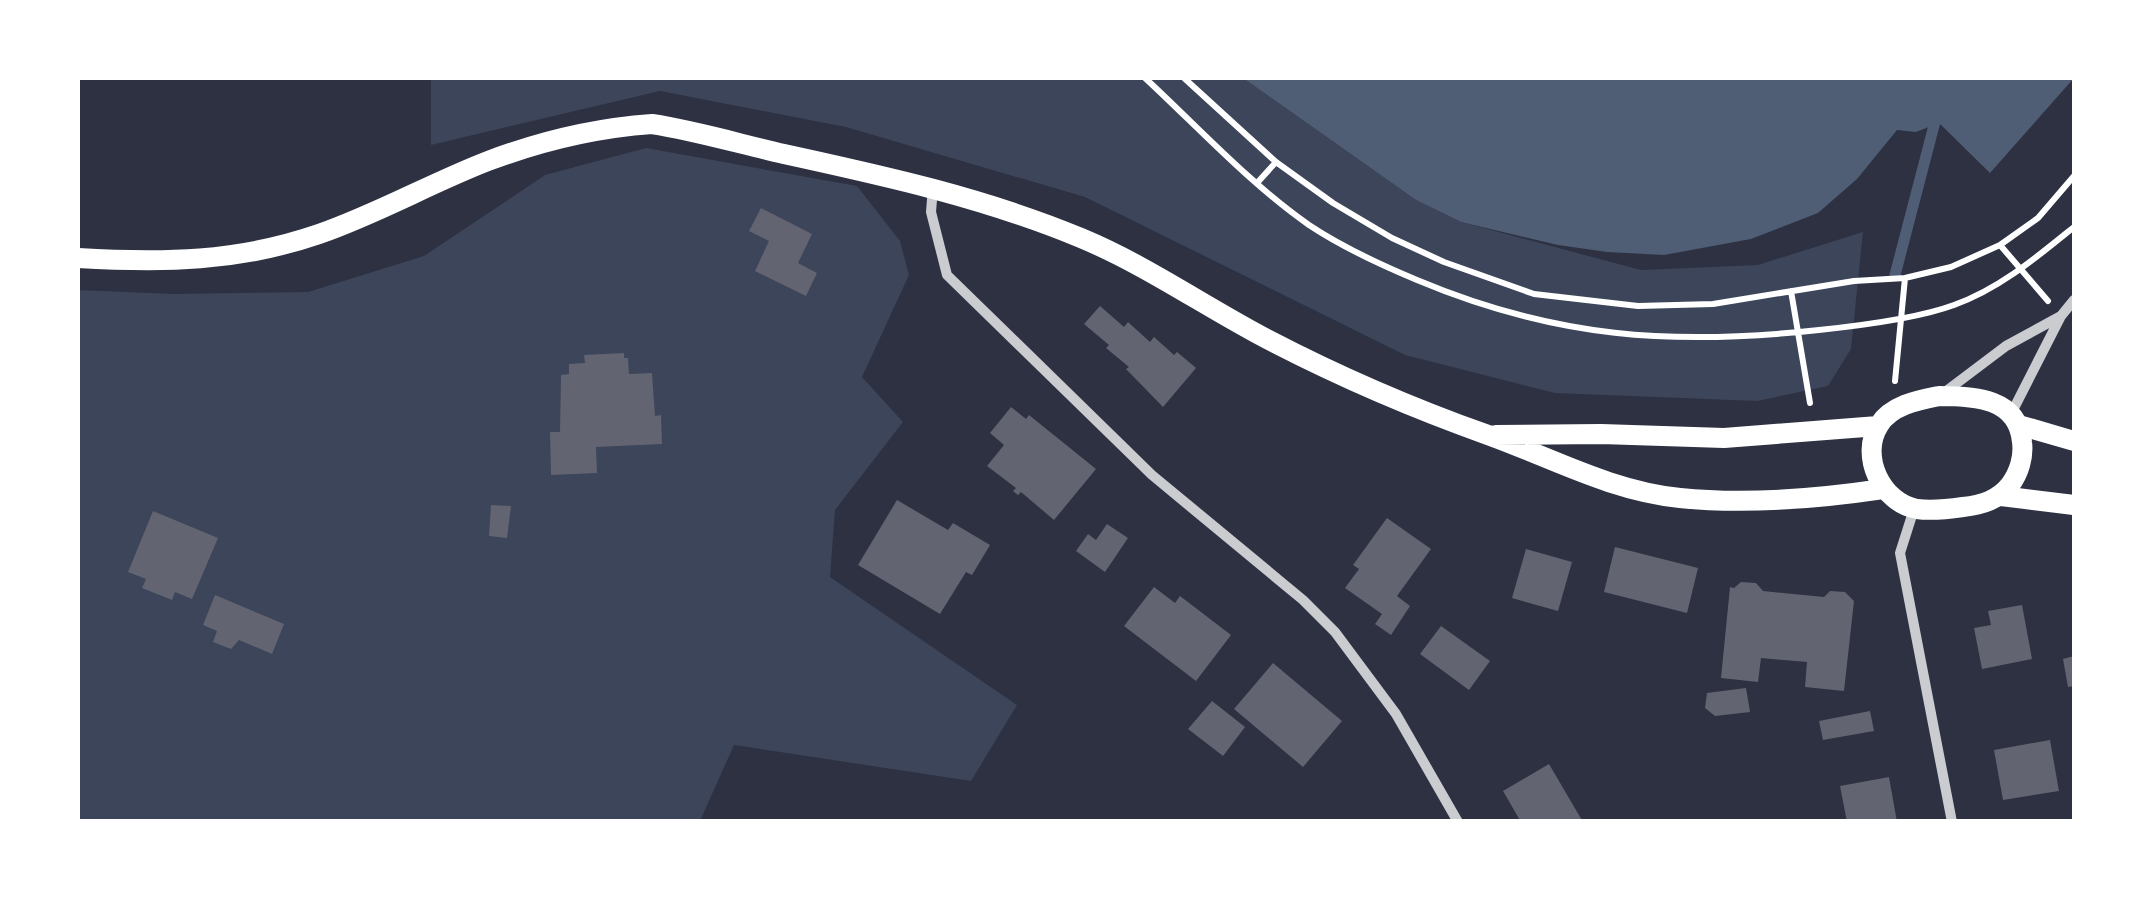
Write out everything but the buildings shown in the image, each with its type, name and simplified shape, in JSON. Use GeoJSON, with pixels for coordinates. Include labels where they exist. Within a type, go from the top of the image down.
{"type":"FeatureCollection","features":[{"type":"Feature","properties":{"kind":"main road"},"geometry":{"type":"LineString","coordinates":[[78,258],[196,261],[275,247],[321,233],[488,161],[607,127],[652,124],[933,186],[1011,211],[1084,239],[1171,282],[1265,338],[1414,410],[1488,435],[1587,477],[1677,498],[1748,502],[1823,498],[1883,489]]}},
{"type":"Feature","properties":{"kind":"main road"},"geometry":{"type":"LineString","coordinates":[[1488,435],[1724,438],[1885,419],[1913,401],[1970,396],[1995,402],[2015,419],[2073,442]]}},
{"type":"Feature","properties":{"kind":"main road"},"geometry":{"type":"LineString","coordinates":[[1885,419],[1872,448],[1875,470],[1883,489],[1914,509],[1980,506],[2001,496],[2021,464],[2023,446],[2015,419]]}},
{"type":"Feature","properties":{"kind":"main road"},"geometry":{"type":"LineString","coordinates":[[2001,496],[2074,505]]}},
{"type":"Feature","properties":{"kind":"street"},"geometry":{"type":"LineString","coordinates":[[933,186],[930,212],[948,275],[1152,475],[1303,600],[1335,632],[1396,714],[1458,822]]}},
{"type":"Feature","properties":{"kind":"street"},"geometry":{"type":"LineString","coordinates":[[2015,419],[2061,316],[2074,300]]}},
{"type":"Feature","properties":{"kind":"street"},"geometry":{"type":"LineString","coordinates":[[1940,396],[2006,346],[2061,316]]}},
{"type":"Feature","properties":{"kind":"street"},"geometry":{"type":"LineString","coordinates":[[1914,509],[1900,552],[1952,822]]}},
{"type":"Feature","properties":{"kind":"path"},"geometry":{"type":"LineString","coordinates":[[1145,78],[1257,184],[1310,226],[1383,266],[1505,313],[1587,332],[1662,339],[1797,332],[1863,325],[1954,306],[2020,271],[2074,227]]}},
{"type":"Feature","properties":{"kind":"path"},"geometry":{"type":"LineString","coordinates":[[1184,78],[1276,162],[1392,238],[1444,262],[1534,294],[1638,306],[1713,304],[1854,281],[1905,278],[1951,267],[2000,246],[2038,218],[2074,176]]}},
{"type":"Feature","properties":{"kind":"path"},"geometry":{"type":"LineString","coordinates":[[1257,184],[1276,162]]}},
{"type":"Feature","properties":{"kind":"path"},"geometry":{"type":"LineString","coordinates":[[2000,246],[2061,316]]}},
{"type":"Feature","properties":{"kind":"path"},"geometry":{"type":"LineString","coordinates":[[1885,419],[1905,278]]}},
{"type":"Feature","properties":{"kind":"path"},"geometry":{"type":"LineString","coordinates":[[1791,291],[1816,430]]}},
{"type":"Feature","properties":{"kind":"shaded area"},"geometry":{"type":"Polygon","coordinates":[[[431,78],[1243,78],[1416,200],[1461,222],[1641,270],[1758,265],[1863,232],[1851,349],[1828,386],[1757,401],[1555,393],[1405,355],[1085,197],[846,127],[660,91],[431,145],[431,78]]]}},
{"type":"Feature","properties":{"kind":"shaded area"},"geometry":{"type":"Polygon","coordinates":[[[1243,78],[2074,78],[1990,173],[1939,123],[1916,132],[1897,130],[1857,179],[1818,213],[1751,239],[1664,255],[1558,245],[1461,222],[1416,200],[1243,78]]]}},
{"type":"Feature","properties":{"kind":"shaded area"},"geometry":{"type":"Polygon","coordinates":[[[646,148],[857,186],[900,241],[909,275],[862,377],[903,422],[835,510],[830,577],[1017,705],[971,781],[734,745],[700,821],[78,822],[78,290],[173,294],[308,292],[424,256],[545,175],[646,148]]]}},
{"type":"Feature","properties":{"kind":"waterway"},"geometry":{"type":"LineString","coordinates":[[1895,275],[1937,114]]}}]}
